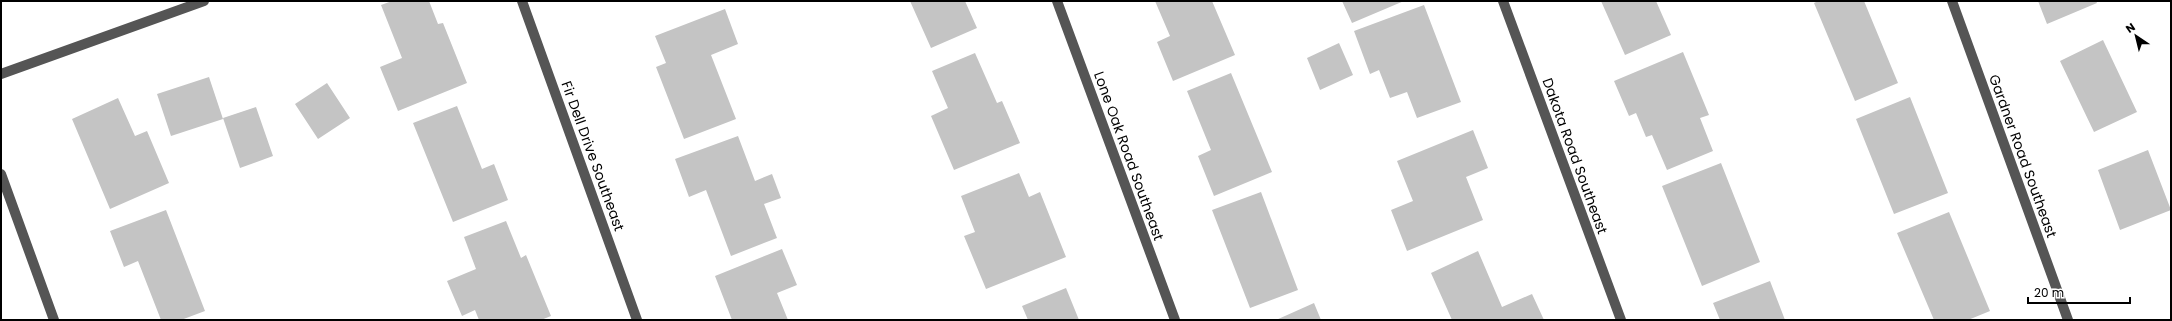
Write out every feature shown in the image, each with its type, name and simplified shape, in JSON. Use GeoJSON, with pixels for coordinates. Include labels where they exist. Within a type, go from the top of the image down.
{"type":"FeatureCollection","features":[{"type":"Feature","properties":{"kind":"street"},"geometry":{"type":"LineString","coordinates":[[1,74],[204,1]]}},
{"type":"Feature","properties":{"kind":"street","name":"Fir Dell Drive Southeast"},"geometry":{"type":"LineString","coordinates":[[522,1],[637,320]]}},
{"type":"Feature","properties":{"kind":"street","name":"Lone Oak Road Southeast"},"geometry":{"type":"LineString","coordinates":[[1057,1],[1174,320]]}},
{"type":"Feature","properties":{"kind":"street","name":"Dakota Road Southeast"},"geometry":{"type":"LineString","coordinates":[[1504,1],[1620,320]]}},
{"type":"Feature","properties":{"kind":"street","name":"Gardner Road Southeast"},"geometry":{"type":"LineString","coordinates":[[1952,1],[2068,320]]}},
{"type":"Feature","properties":{"kind":"street"},"geometry":{"type":"LineString","coordinates":[[1,174],[54,320]]}},
{"type":"Feature","properties":{"kind":"building"},"geometry":{"type":"Polygon","coordinates":[[[392,1],[429,1],[438,24],[443,23],[467,83],[398,111],[380,67],[402,58],[381,5],[392,1]]]}},
{"type":"Feature","properties":{"kind":"building"},"geometry":{"type":"Polygon","coordinates":[[[910,1],[965,1],[977,28],[931,48],[910,1]]]}},
{"type":"Feature","properties":{"kind":"building"},"geometry":{"type":"Polygon","coordinates":[[[1155,1],[1212,1],[1235,55],[1173,81],[1157,42],[1170,36],[1155,1]]]}},
{"type":"Feature","properties":{"kind":"building"},"geometry":{"type":"Polygon","coordinates":[[[1342,1],[1404,1],[1352,23],[1342,1]]]}},
{"type":"Feature","properties":{"kind":"building"},"geometry":{"type":"Polygon","coordinates":[[[1601,1],[1656,1],[1671,35],[1625,55],[1601,1]]]}},
{"type":"Feature","properties":{"kind":"building"},"geometry":{"type":"Polygon","coordinates":[[[1818,1],[1864,1],[1898,83],[1855,101],[1814,3],[1818,1]]]}},
{"type":"Feature","properties":{"kind":"building"},"geometry":{"type":"Polygon","coordinates":[[[2038,1],[2096,1],[2097,3],[2047,24],[2038,1]]]}},
{"type":"Feature","properties":{"kind":"building"},"geometry":{"type":"Polygon","coordinates":[[[1424,5],[1461,102],[1417,118],[1407,92],[1390,98],[1379,70],[1370,74],[1354,31],[1424,5]]]}},
{"type":"Feature","properties":{"kind":"building"},"geometry":{"type":"Polygon","coordinates":[[[725,9],[738,44],[711,55],[736,119],[684,139],[656,67],[666,63],[655,36],[725,9]]]}},
{"type":"Feature","properties":{"kind":"building"},"geometry":{"type":"Polygon","coordinates":[[[2103,40],[2137,112],[2094,132],[2060,61],[2103,40]]]}},
{"type":"Feature","properties":{"kind":"building"},"geometry":{"type":"Polygon","coordinates":[[[1339,43],[1353,75],[1320,90],[1307,58],[1339,43]]]}},
{"type":"Feature","properties":{"kind":"building"},"geometry":{"type":"Polygon","coordinates":[[[1683,52],[1709,115],[1700,118],[1713,151],[1667,170],[1652,135],[1646,137],[1636,113],[1629,116],[1614,81],[1683,52]]]}},
{"type":"Feature","properties":{"kind":"building"},"geometry":{"type":"Polygon","coordinates":[[[975,53],[997,103],[1002,101],[1020,143],[954,170],[931,116],[948,108],[932,71],[975,53]]]}},
{"type":"Feature","properties":{"kind":"building"},"geometry":{"type":"Polygon","coordinates":[[[1231,73],[1272,172],[1214,196],[1198,156],[1211,150],[1187,91],[1231,73]]]}},
{"type":"Feature","properties":{"kind":"building"},"geometry":{"type":"Polygon","coordinates":[[[209,77],[223,119],[171,136],[157,94],[209,77]]]}},
{"type":"Feature","properties":{"kind":"building"},"geometry":{"type":"Polygon","coordinates":[[[327,83],[350,118],[318,139],[295,104],[327,83]]]}},
{"type":"Feature","properties":{"kind":"building"},"geometry":{"type":"Polygon","coordinates":[[[1910,97],[1948,193],[1894,214],[1856,119],[1910,97]]]}},
{"type":"Feature","properties":{"kind":"building"},"geometry":{"type":"Polygon","coordinates":[[[118,98],[135,136],[147,131],[169,183],[110,209],[72,119],[118,98]]]}},
{"type":"Feature","properties":{"kind":"building"},"geometry":{"type":"Polygon","coordinates":[[[457,106],[482,169],[494,164],[508,200],[453,222],[413,123],[457,106]]]}},
{"type":"Feature","properties":{"kind":"building"},"geometry":{"type":"Polygon","coordinates":[[[256,107],[273,156],[240,168],[223,118],[256,107]]]}},
{"type":"Feature","properties":{"kind":"building"},"geometry":{"type":"Polygon","coordinates":[[[1473,130],[1488,168],[1466,177],[1483,220],[1407,251],[1391,210],[1413,201],[1397,161],[1473,130]]]}},
{"type":"Feature","properties":{"kind":"building"},"geometry":{"type":"Polygon","coordinates":[[[738,136],[755,181],[772,174],[781,198],[764,204],[777,238],[731,256],[706,190],[689,197],[675,159],[738,136]]]}},
{"type":"Feature","properties":{"kind":"building"},"geometry":{"type":"Polygon","coordinates":[[[2148,150],[2171,210],[2120,230],[2098,170],[2148,150]]]}},
{"type":"Feature","properties":{"kind":"building"},"geometry":{"type":"Polygon","coordinates":[[[1721,163],[1760,262],[1702,286],[1662,186],[1721,163]]]}},
{"type":"Feature","properties":{"kind":"building"},"geometry":{"type":"Polygon","coordinates":[[[1019,173],[1029,197],[1040,192],[1066,257],[986,289],[964,236],[975,232],[961,196],[1019,173]]]}},
{"type":"Feature","properties":{"kind":"building"},"geometry":{"type":"Polygon","coordinates":[[[1261,192],[1298,290],[1250,308],[1212,210],[1261,192]]]}},
{"type":"Feature","properties":{"kind":"building"},"geometry":{"type":"Polygon","coordinates":[[[166,210],[205,311],[181,320],[161,320],[138,261],[124,267],[110,231],[166,210]]]}},
{"type":"Feature","properties":{"kind":"building"},"geometry":{"type":"Polygon","coordinates":[[[1949,212],[1990,311],[1968,320],[1934,320],[1897,233],[1949,212]]]}},
{"type":"Feature","properties":{"kind":"building"},"geometry":{"type":"Polygon","coordinates":[[[506,221],[521,258],[526,255],[551,316],[541,320],[479,320],[475,310],[462,316],[447,281],[476,269],[464,237],[506,221]]]}},
{"type":"Feature","properties":{"kind":"building"},"geometry":{"type":"Polygon","coordinates":[[[782,249],[797,285],[777,293],[788,320],[732,320],[715,276],[782,249]]]}},
{"type":"Feature","properties":{"kind":"building"},"geometry":{"type":"Polygon","coordinates":[[[1478,251],[1502,307],[1532,294],[1544,320],[1452,320],[1431,273],[1478,251]]]}},
{"type":"Feature","properties":{"kind":"building"},"geometry":{"type":"Polygon","coordinates":[[[1770,281],[1785,320],[1720,320],[1713,303],[1770,281]]]}},
{"type":"Feature","properties":{"kind":"building"},"geometry":{"type":"Polygon","coordinates":[[[1066,288],[1079,320],[1028,320],[1022,306],[1066,288]]]}},
{"type":"Feature","properties":{"kind":"building"},"geometry":{"type":"Polygon","coordinates":[[[1314,303],[1321,320],[1276,320],[1314,303]]]}}]}
